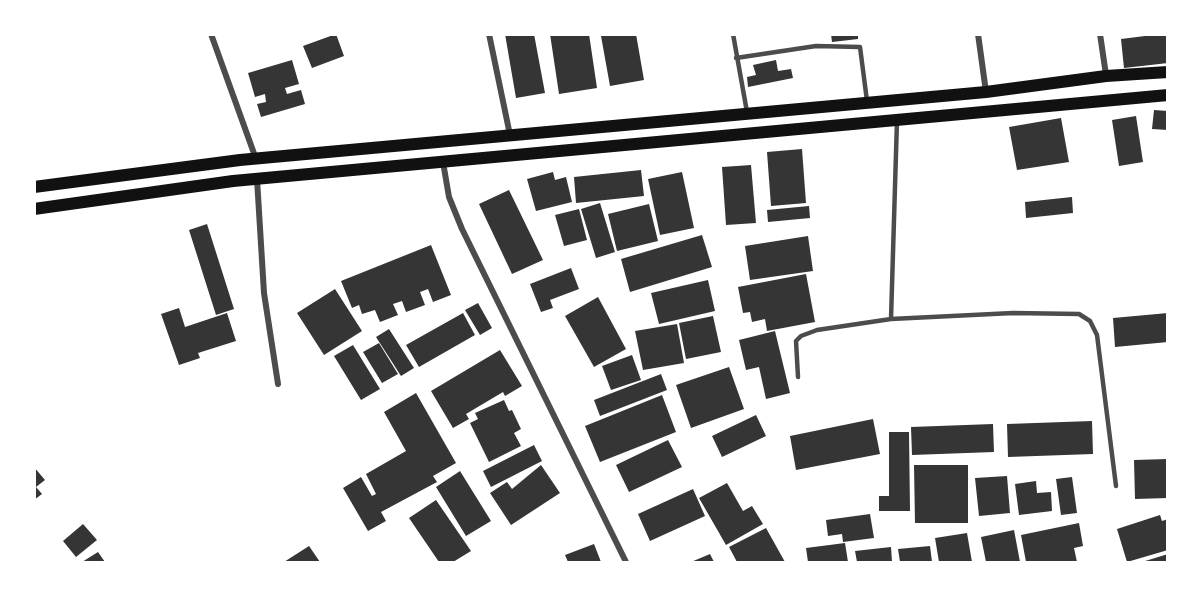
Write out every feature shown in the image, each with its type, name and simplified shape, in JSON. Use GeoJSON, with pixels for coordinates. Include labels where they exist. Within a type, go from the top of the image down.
{"type":"FeatureCollection","features":[{"type":"Feature","properties":{"kind":"main road"},"geometry":{"type":"LineString","coordinates":[[34,187],[256,159],[986,92],[1106,76],[1167,72]]}},
{"type":"Feature","properties":{"kind":"main road"},"geometry":{"type":"LineString","coordinates":[[34,209],[100,198],[257,179],[1167,95]]}},
{"type":"Feature","properties":{"kind":"street"},"geometry":{"type":"LineString","coordinates":[[211,34],[256,159]]}},
{"type":"Feature","properties":{"kind":"street"},"geometry":{"type":"LineString","coordinates":[[489,34],[510,136]]}},
{"type":"Feature","properties":{"kind":"street"},"geometry":{"type":"LineString","coordinates":[[978,34],[986,92]]}},
{"type":"Feature","properties":{"kind":"street"},"geometry":{"type":"LineString","coordinates":[[1100,34],[1106,76]]}},
{"type":"Feature","properties":{"kind":"street"},"geometry":{"type":"LineString","coordinates":[[443,162],[449,197],[462,229],[626,562]]}},
{"type":"Feature","properties":{"kind":"street"},"geometry":{"type":"LineString","coordinates":[[257,179],[264,293],[278,384]]}},
{"type":"Feature","properties":{"kind":"lane"},"geometry":{"type":"LineString","coordinates":[[733,34],[747,114]]}},
{"type":"Feature","properties":{"kind":"lane"},"geometry":{"type":"LineString","coordinates":[[736,58],[816,46],[860,47],[868,103]]}},
{"type":"Feature","properties":{"kind":"lane"},"geometry":{"type":"LineString","coordinates":[[891,319],[897,120]]}},
{"type":"Feature","properties":{"kind":"lane"},"geometry":{"type":"LineString","coordinates":[[798,377],[796,341],[801,336],[817,330],[891,319],[1079,314],[1090,321],[1097,335],[1116,486]]}},
{"type":"Feature","properties":{"kind":"building"},"geometry":{"type":"Polygon","coordinates":[[[336,34],[344,56],[312,68],[303,46],[336,34]]]}},
{"type":"Feature","properties":{"kind":"building"},"geometry":{"type":"Polygon","coordinates":[[[505,34],[534,34],[545,93],[516,98],[505,34]]]}},
{"type":"Feature","properties":{"kind":"building"},"geometry":{"type":"Polygon","coordinates":[[[550,34],[589,34],[597,88],[559,94],[550,34]]]}},
{"type":"Feature","properties":{"kind":"building"},"geometry":{"type":"Polygon","coordinates":[[[636,34],[644,80],[610,86],[601,36],[636,34]]]}},
{"type":"Feature","properties":{"kind":"building"},"geometry":{"type":"Polygon","coordinates":[[[831,34],[858,34],[858,39],[832,42],[831,34]]]}},
{"type":"Feature","properties":{"kind":"building"},"geometry":{"type":"Polygon","coordinates":[[[1168,34],[1168,63],[1124,68],[1121,39],[1168,34]]]}},
{"type":"Feature","properties":{"kind":"building"},"geometry":{"type":"Polygon","coordinates":[[[292,60],[299,84],[285,88],[287,94],[301,90],[305,104],[261,117],[257,104],[266,102],[265,94],[255,97],[248,73],[292,60]]]}},
{"type":"Feature","properties":{"kind":"building"},"geometry":{"type":"Polygon","coordinates":[[[776,60],[778,71],[791,69],[793,78],[748,87],[747,77],[756,75],[753,65],[776,60]]]}},
{"type":"Feature","properties":{"kind":"building"},"geometry":{"type":"Polygon","coordinates":[[[1154,110],[1168,111],[1168,130],[1152,129],[1154,110]]]}},
{"type":"Feature","properties":{"kind":"building"},"geometry":{"type":"Polygon","coordinates":[[[1136,116],[1143,162],[1119,166],[1112,120],[1136,116]]]}},
{"type":"Feature","properties":{"kind":"building"},"geometry":{"type":"Polygon","coordinates":[[[1061,118],[1069,162],[1017,170],[1009,127],[1061,118]]]}},
{"type":"Feature","properties":{"kind":"building"},"geometry":{"type":"Polygon","coordinates":[[[802,149],[806,203],[771,206],[767,152],[802,149]]]}},
{"type":"Feature","properties":{"kind":"building"},"geometry":{"type":"Polygon","coordinates":[[[751,165],[756,223],[726,225],[722,167],[751,165]]]}},
{"type":"Feature","properties":{"kind":"building"},"geometry":{"type":"Polygon","coordinates":[[[641,170],[644,196],[576,203],[574,177],[641,170]]]}},
{"type":"Feature","properties":{"kind":"building"},"geometry":{"type":"Polygon","coordinates":[[[553,172],[555,180],[566,177],[572,202],[536,211],[527,179],[553,172]]]}},
{"type":"Feature","properties":{"kind":"building"},"geometry":{"type":"Polygon","coordinates":[[[682,172],[694,228],[660,235],[648,179],[682,172]]]}},
{"type":"Feature","properties":{"kind":"building"},"geometry":{"type":"Polygon","coordinates":[[[509,190],[543,260],[512,274],[479,204],[509,190]]]}},
{"type":"Feature","properties":{"kind":"building"},"geometry":{"type":"Polygon","coordinates":[[[1072,197],[1073,213],[1026,218],[1025,202],[1072,197]]]}},
{"type":"Feature","properties":{"kind":"building"},"geometry":{"type":"Polygon","coordinates":[[[600,203],[615,252],[596,258],[581,209],[600,203]]]}},
{"type":"Feature","properties":{"kind":"building"},"geometry":{"type":"Polygon","coordinates":[[[649,204],[658,241],[617,251],[608,214],[649,204]]]}},
{"type":"Feature","properties":{"kind":"building"},"geometry":{"type":"Polygon","coordinates":[[[809,206],[810,218],[768,222],[767,210],[809,206]]]}},
{"type":"Feature","properties":{"kind":"building"},"geometry":{"type":"Polygon","coordinates":[[[579,209],[587,240],[564,246],[555,215],[579,209]]]}},
{"type":"Feature","properties":{"kind":"building"},"geometry":{"type":"Polygon","coordinates":[[[207,224],[234,309],[216,315],[189,230],[207,224]]]}},
{"type":"Feature","properties":{"kind":"building"},"geometry":{"type":"Polygon","coordinates":[[[702,235],[712,267],[630,292],[621,259],[702,235]]]}},
{"type":"Feature","properties":{"kind":"building"},"geometry":{"type":"Polygon","coordinates":[[[808,236],[813,271],[750,280],[745,246],[808,236]]]}},
{"type":"Feature","properties":{"kind":"building"},"geometry":{"type":"Polygon","coordinates":[[[431,245],[451,295],[433,302],[428,289],[420,292],[425,305],[406,312],[402,301],[393,304],[398,315],[380,322],[375,310],[362,314],[359,305],[352,308],[341,281],[431,245]]]}},
{"type":"Feature","properties":{"kind":"building"},"geometry":{"type":"Polygon","coordinates":[[[571,268],[579,289],[550,300],[553,308],[541,312],[530,284],[571,268]]]}},
{"type":"Feature","properties":{"kind":"building"},"geometry":{"type":"Polygon","coordinates":[[[806,274],[815,322],[767,331],[765,319],[752,322],[750,312],[743,313],[738,287],[806,274]]]}},
{"type":"Feature","properties":{"kind":"building"},"geometry":{"type":"Polygon","coordinates":[[[708,280],[715,311],[659,324],[651,293],[708,280]]]}},
{"type":"Feature","properties":{"kind":"building"},"geometry":{"type":"Polygon","coordinates":[[[335,289],[362,331],[324,355],[297,313],[335,289]]]}},
{"type":"Feature","properties":{"kind":"building"},"geometry":{"type":"Polygon","coordinates":[[[598,297],[626,349],[594,367],[565,316],[598,297]]]}},
{"type":"Feature","properties":{"kind":"building"},"geometry":{"type":"Polygon","coordinates":[[[478,303],[492,328],[480,335],[465,310],[478,303]]]}},
{"type":"Feature","properties":{"kind":"building"},"geometry":{"type":"Polygon","coordinates":[[[179,308],[185,327],[227,313],[236,341],[198,353],[200,358],[179,365],[161,314],[179,308]]]}},
{"type":"Feature","properties":{"kind":"building"},"geometry":{"type":"Polygon","coordinates":[[[463,313],[475,335],[419,367],[406,345],[463,313]]]}},
{"type":"Feature","properties":{"kind":"building"},"geometry":{"type":"Polygon","coordinates":[[[1168,313],[1168,342],[1115,347],[1113,318],[1168,313]]]}},
{"type":"Feature","properties":{"kind":"building"},"geometry":{"type":"Polygon","coordinates":[[[713,316],[721,352],[686,359],[679,323],[713,316]]]}},
{"type":"Feature","properties":{"kind":"building"},"geometry":{"type":"Polygon","coordinates":[[[677,324],[684,363],[643,370],[635,331],[677,324]]]}},
{"type":"Feature","properties":{"kind":"building"},"geometry":{"type":"Polygon","coordinates":[[[389,329],[414,368],[401,376],[376,337],[389,329]]]}},
{"type":"Feature","properties":{"kind":"building"},"geometry":{"type":"Polygon","coordinates":[[[775,331],[790,393],[766,399],[759,367],[746,370],[739,340],[775,331]]]}},
{"type":"Feature","properties":{"kind":"building"},"geometry":{"type":"Polygon","coordinates":[[[379,343],[398,374],[382,383],[363,352],[379,343]]]}},
{"type":"Feature","properties":{"kind":"building"},"geometry":{"type":"Polygon","coordinates":[[[353,345],[380,389],[361,400],[334,356],[353,345]]]}},
{"type":"Feature","properties":{"kind":"building"},"geometry":{"type":"Polygon","coordinates":[[[500,350],[522,386],[505,396],[503,392],[466,414],[469,419],[453,428],[431,391],[500,350]]]}},
{"type":"Feature","properties":{"kind":"building"},"geometry":{"type":"Polygon","coordinates":[[[632,355],[641,380],[611,390],[602,366],[632,355]]]}},
{"type":"Feature","properties":{"kind":"building"},"geometry":{"type":"Polygon","coordinates":[[[729,367],[744,409],[691,428],[676,385],[729,367]]]}},
{"type":"Feature","properties":{"kind":"building"},"geometry":{"type":"Polygon","coordinates":[[[661,374],[667,390],[600,416],[594,400],[661,374]]]}},
{"type":"Feature","properties":{"kind":"building"},"geometry":{"type":"Polygon","coordinates":[[[416,393],[456,463],[433,476],[437,482],[381,512],[386,521],[368,531],[343,488],[361,477],[372,496],[376,494],[366,474],[406,451],[384,412],[416,393]]]}},
{"type":"Feature","properties":{"kind":"building"},"geometry":{"type":"Polygon","coordinates":[[[662,395],[676,432],[600,462],[585,426],[662,395]]]}},
{"type":"Feature","properties":{"kind":"building"},"geometry":{"type":"Polygon","coordinates":[[[504,400],[509,411],[512,410],[521,429],[514,433],[521,446],[489,462],[470,423],[478,419],[475,413],[504,400]]]}},
{"type":"Feature","properties":{"kind":"building"},"geometry":{"type":"Polygon","coordinates":[[[756,415],[766,436],[722,457],[712,436],[756,415]]]}},
{"type":"Feature","properties":{"kind":"building"},"geometry":{"type":"Polygon","coordinates":[[[873,419],[880,454],[796,470],[790,436],[873,419]]]}},
{"type":"Feature","properties":{"kind":"building"},"geometry":{"type":"Polygon","coordinates":[[[1092,421],[1093,454],[1008,457],[1007,424],[1092,421]]]}},
{"type":"Feature","properties":{"kind":"building"},"geometry":{"type":"Polygon","coordinates":[[[993,424],[994,452],[912,455],[911,427],[993,424]]]}},
{"type":"Feature","properties":{"kind":"building"},"geometry":{"type":"Polygon","coordinates":[[[889,432],[909,432],[910,511],[879,511],[879,496],[889,496],[889,432]]]}},
{"type":"Feature","properties":{"kind":"building"},"geometry":{"type":"Polygon","coordinates":[[[668,440],[682,467],[629,492],[616,465],[668,440]]]}},
{"type":"Feature","properties":{"kind":"building"},"geometry":{"type":"Polygon","coordinates":[[[534,445],[542,461],[491,487],[483,471],[534,445]]]}},
{"type":"Feature","properties":{"kind":"building"},"geometry":{"type":"Polygon","coordinates":[[[1168,459],[1168,498],[1135,499],[1134,460],[1168,459]]]}},
{"type":"Feature","properties":{"kind":"building"},"geometry":{"type":"Polygon","coordinates":[[[541,465],[560,493],[511,525],[490,493],[507,482],[512,489],[541,465]]]}},
{"type":"Feature","properties":{"kind":"building"},"geometry":{"type":"Polygon","coordinates":[[[914,465],[968,465],[968,523],[915,523],[914,465]]]}},
{"type":"Feature","properties":{"kind":"building"},"geometry":{"type":"Polygon","coordinates":[[[34,467],[45,480],[36,487],[42,494],[34,500],[34,467]]]}},
{"type":"Feature","properties":{"kind":"building"},"geometry":{"type":"Polygon","coordinates":[[[460,471],[491,521],[466,536],[436,487],[460,471]]]}},
{"type":"Feature","properties":{"kind":"building"},"geometry":{"type":"Polygon","coordinates":[[[1007,476],[1010,513],[979,516],[975,478],[1007,476]]]}},
{"type":"Feature","properties":{"kind":"building"},"geometry":{"type":"Polygon","coordinates":[[[1072,477],[1077,513],[1061,515],[1056,479],[1072,477]]]}},
{"type":"Feature","properties":{"kind":"building"},"geometry":{"type":"Polygon","coordinates":[[[1036,481],[1037,493],[1051,492],[1052,511],[1019,515],[1015,484],[1036,481]]]}},
{"type":"Feature","properties":{"kind":"building"},"geometry":{"type":"Polygon","coordinates":[[[727,483],[743,511],[752,506],[763,524],[726,545],[699,498],[727,483]]]}},
{"type":"Feature","properties":{"kind":"building"},"geometry":{"type":"Polygon","coordinates":[[[693,489],[705,516],[650,541],[638,514],[693,489]]]}},
{"type":"Feature","properties":{"kind":"building"},"geometry":{"type":"Polygon","coordinates":[[[436,500],[471,551],[453,562],[439,562],[409,518],[436,500]]]}},
{"type":"Feature","properties":{"kind":"building"},"geometry":{"type":"Polygon","coordinates":[[[870,514],[874,538],[843,542],[842,534],[828,536],[826,520],[870,514]]]}},
{"type":"Feature","properties":{"kind":"building"},"geometry":{"type":"Polygon","coordinates":[[[1160,515],[1162,521],[1168,519],[1168,550],[1127,562],[1117,529],[1160,515]]]}},
{"type":"Feature","properties":{"kind":"building"},"geometry":{"type":"Polygon","coordinates":[[[1079,523],[1083,546],[1074,548],[1077,562],[1026,562],[1021,535],[1079,523]]]}},
{"type":"Feature","properties":{"kind":"building"},"geometry":{"type":"Polygon","coordinates":[[[83,524],[97,540],[76,557],[63,541],[83,524]]]}},
{"type":"Feature","properties":{"kind":"building"},"geometry":{"type":"Polygon","coordinates":[[[766,528],[785,562],[737,562],[729,547],[766,528]]]}},
{"type":"Feature","properties":{"kind":"building"},"geometry":{"type":"Polygon","coordinates":[[[1014,530],[1020,562],[986,562],[981,537],[1014,530]]]}},
{"type":"Feature","properties":{"kind":"building"},"geometry":{"type":"Polygon","coordinates":[[[967,533],[972,562],[939,562],[935,538],[967,533]]]}},
{"type":"Feature","properties":{"kind":"building"},"geometry":{"type":"Polygon","coordinates":[[[845,543],[848,562],[808,562],[806,548],[845,543]]]}},
{"type":"Feature","properties":{"kind":"building"},"geometry":{"type":"Polygon","coordinates":[[[594,544],[601,562],[568,562],[565,555],[594,544]]]}},
{"type":"Feature","properties":{"kind":"building"},"geometry":{"type":"Polygon","coordinates":[[[309,546],[320,562],[284,562],[309,546]]]}},
{"type":"Feature","properties":{"kind":"building"},"geometry":{"type":"Polygon","coordinates":[[[930,546],[932,562],[900,562],[898,549],[930,546]]]}},
{"type":"Feature","properties":{"kind":"building"},"geometry":{"type":"Polygon","coordinates":[[[891,547],[892,562],[857,562],[855,551],[891,547]]]}},
{"type":"Feature","properties":{"kind":"building"},"geometry":{"type":"Polygon","coordinates":[[[98,552],[105,562],[82,562],[98,552]]]}},
{"type":"Feature","properties":{"kind":"building"},"geometry":{"type":"Polygon","coordinates":[[[710,554],[714,562],[691,562],[710,554]]]}},
{"type":"Feature","properties":{"kind":"building"},"geometry":{"type":"Polygon","coordinates":[[[1168,554],[1168,562],[1142,562],[1168,554]]]}}]}
